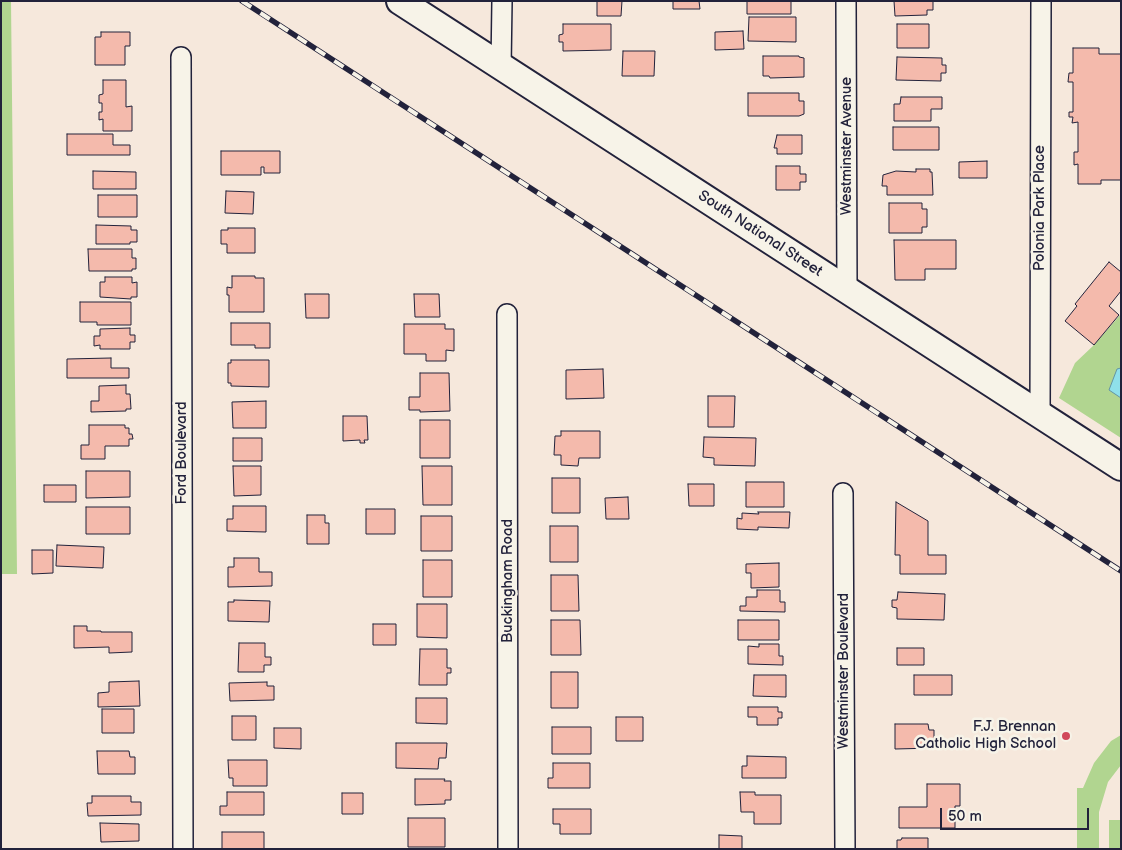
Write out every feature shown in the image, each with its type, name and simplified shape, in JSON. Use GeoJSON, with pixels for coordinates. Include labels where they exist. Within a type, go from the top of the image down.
{"type":"FeatureCollection","features":[{"type":"Feature","properties":{"kind":"street","name":"South National Street"},"geometry":{"type":"LineString","coordinates":[[400,1],[1121,467]]}},
{"type":"Feature","properties":{"kind":"street"},"geometry":{"type":"LineString","coordinates":[[501,67],[502,1]]}},
{"type":"Feature","properties":{"kind":"street","name":"Westminster Avenue"},"geometry":{"type":"LineString","coordinates":[[846,1],[847,290]]}},
{"type":"Feature","properties":{"kind":"street","name":"Polonia Park Place"},"geometry":{"type":"LineString","coordinates":[[1040,414],[1041,1]]}},
{"type":"Feature","properties":{"kind":"street","name":"Ford Boulevard"},"geometry":{"type":"LineString","coordinates":[[181,57],[183,849]]}},
{"type":"Feature","properties":{"kind":"street","name":"Buckingham Road"},"geometry":{"type":"LineString","coordinates":[[507,314],[508,849]]}},
{"type":"Feature","properties":{"kind":"street","name":"Westminster Boulevard"},"geometry":{"type":"LineString","coordinates":[[843,494],[845,849]]}},
{"type":"Feature","properties":{"kind":"green space"},"geometry":{"type":"Polygon","coordinates":[[[1,1],[11,1],[17,574],[1,574],[1,1]]]}},
{"type":"Feature","properties":{"kind":"green space"},"geometry":{"type":"Polygon","coordinates":[[[1121,314],[1121,438],[1059,398],[1075,363],[1094,345],[1121,314]]]}},
{"type":"Feature","properties":{"kind":"green space"},"geometry":{"type":"Polygon","coordinates":[[[1121,735],[1121,765],[1108,782],[1099,812],[1099,849],[1077,849],[1077,788],[1083,788],[1094,763],[1111,741],[1121,735]]]}},
{"type":"Feature","properties":{"kind":"green space"},"geometry":{"type":"Polygon","coordinates":[[[1109,820],[1121,820],[1121,849],[1109,849],[1109,820]]]}},
{"type":"Feature","properties":{"kind":"water"},"geometry":{"type":"Polygon","coordinates":[[[1121,368],[1121,398],[1109,390],[1117,369],[1121,368]]]}},
{"type":"Feature","properties":{"kind":"building"},"geometry":{"type":"Polygon","coordinates":[[[597,1],[622,1],[621,16],[597,16],[597,1]]]}},
{"type":"Feature","properties":{"kind":"building"},"geometry":{"type":"Polygon","coordinates":[[[673,1],[699,1],[700,9],[673,9],[673,1]]]}},
{"type":"Feature","properties":{"kind":"building"},"geometry":{"type":"Polygon","coordinates":[[[747,1],[791,1],[791,14],[747,14],[747,1]]]}},
{"type":"Feature","properties":{"kind":"building"},"geometry":{"type":"Polygon","coordinates":[[[894,1],[933,1],[933,10],[927,10],[927,15],[895,16],[894,1]]]}},
{"type":"Feature","properties":{"kind":"building"},"geometry":{"type":"Polygon","coordinates":[[[749,17],[796,17],[796,42],[748,41],[749,17]]]}},
{"type":"Feature","properties":{"kind":"building"},"geometry":{"type":"Polygon","coordinates":[[[563,24],[611,24],[611,50],[563,51],[563,42],[559,42],[559,35],[563,34],[563,24]]]}},
{"type":"Feature","properties":{"kind":"building"},"geometry":{"type":"Polygon","coordinates":[[[897,24],[929,24],[929,48],[897,48],[897,24]]]}},
{"type":"Feature","properties":{"kind":"building"},"geometry":{"type":"Polygon","coordinates":[[[743,31],[744,49],[715,50],[715,32],[743,31]]]}},
{"type":"Feature","properties":{"kind":"building"},"geometry":{"type":"Polygon","coordinates":[[[101,32],[130,32],[130,46],[125,46],[125,65],[95,65],[95,37],[101,37],[101,32]]]}},
{"type":"Feature","properties":{"kind":"building"},"geometry":{"type":"Polygon","coordinates":[[[1073,48],[1099,48],[1099,54],[1121,54],[1121,180],[1101,180],[1101,184],[1078,184],[1078,164],[1074,165],[1074,152],[1078,152],[1078,122],[1072,123],[1073,117],[1069,117],[1069,112],[1073,112],[1073,82],[1068,82],[1069,73],[1073,73],[1073,48]]]}},
{"type":"Feature","properties":{"kind":"building"},"geometry":{"type":"Polygon","coordinates":[[[623,51],[655,51],[654,76],[622,76],[623,51]]]}},
{"type":"Feature","properties":{"kind":"building"},"geometry":{"type":"Polygon","coordinates":[[[763,56],[799,56],[804,58],[804,77],[770,78],[769,76],[763,76],[763,56]]]}},
{"type":"Feature","properties":{"kind":"building"},"geometry":{"type":"Polygon","coordinates":[[[897,57],[942,58],[942,65],[946,65],[946,73],[941,73],[941,81],[896,80],[897,57]]]}},
{"type":"Feature","properties":{"kind":"building"},"geometry":{"type":"Polygon","coordinates":[[[103,80],[126,80],[126,107],[132,106],[132,131],[103,131],[103,119],[99,120],[99,112],[102,112],[102,103],[99,103],[99,95],[103,94],[103,80]]]}},
{"type":"Feature","properties":{"kind":"building"},"geometry":{"type":"Polygon","coordinates":[[[748,93],[799,93],[799,101],[804,101],[804,114],[799,116],[748,116],[748,93]]]}},
{"type":"Feature","properties":{"kind":"building"},"geometry":{"type":"Polygon","coordinates":[[[901,97],[942,97],[942,109],[931,109],[931,121],[894,121],[894,104],[900,104],[901,97]]]}},
{"type":"Feature","properties":{"kind":"building"},"geometry":{"type":"Polygon","coordinates":[[[893,127],[939,127],[939,150],[893,150],[893,127]]]}},
{"type":"Feature","properties":{"kind":"building"},"geometry":{"type":"Polygon","coordinates":[[[67,134],[113,134],[113,145],[130,145],[130,155],[67,155],[67,134]]]}},
{"type":"Feature","properties":{"kind":"building"},"geometry":{"type":"Polygon","coordinates":[[[777,135],[802,135],[802,154],[777,154],[777,148],[774,148],[777,135]]]}},
{"type":"Feature","properties":{"kind":"building"},"geometry":{"type":"Polygon","coordinates":[[[221,151],[280,151],[280,173],[264,173],[264,167],[261,167],[261,175],[221,175],[221,151]]]}},
{"type":"Feature","properties":{"kind":"building"},"geometry":{"type":"Polygon","coordinates":[[[987,161],[987,178],[959,178],[959,162],[987,161]]]}},
{"type":"Feature","properties":{"kind":"building"},"geometry":{"type":"Polygon","coordinates":[[[776,166],[800,166],[800,174],[806,174],[806,182],[800,182],[800,190],[776,190],[776,166]]]}},
{"type":"Feature","properties":{"kind":"building"},"geometry":{"type":"Polygon","coordinates":[[[916,169],[930,169],[930,172],[932,172],[933,195],[887,195],[887,186],[882,186],[883,175],[896,171],[916,172],[916,169]]]}},
{"type":"Feature","properties":{"kind":"building"},"geometry":{"type":"Polygon","coordinates":[[[93,171],[136,172],[136,189],[93,189],[93,171]]]}},
{"type":"Feature","properties":{"kind":"building"},"geometry":{"type":"Polygon","coordinates":[[[226,191],[254,192],[253,214],[225,213],[226,191]]]}},
{"type":"Feature","properties":{"kind":"building"},"geometry":{"type":"Polygon","coordinates":[[[98,195],[137,195],[137,217],[98,217],[98,195]]]}},
{"type":"Feature","properties":{"kind":"building"},"geometry":{"type":"Polygon","coordinates":[[[889,203],[922,203],[922,209],[927,209],[927,227],[922,227],[922,233],[889,233],[889,203]]]}},
{"type":"Feature","properties":{"kind":"building"},"geometry":{"type":"Polygon","coordinates":[[[96,225],[131,226],[131,230],[137,230],[137,242],[130,242],[130,244],[96,244],[96,225]]]}},
{"type":"Feature","properties":{"kind":"building"},"geometry":{"type":"Polygon","coordinates":[[[228,228],[255,228],[255,253],[227,253],[227,244],[221,244],[221,230],[228,230],[228,228]]]}},
{"type":"Feature","properties":{"kind":"building"},"geometry":{"type":"Polygon","coordinates":[[[894,240],[956,240],[956,269],[925,269],[925,280],[895,280],[894,240]]]}},
{"type":"Feature","properties":{"kind":"building"},"geometry":{"type":"Polygon","coordinates":[[[88,249],[132,249],[132,258],[136,258],[136,269],[132,269],[132,271],[89,271],[88,249]]]}},
{"type":"Feature","properties":{"kind":"building"},"geometry":{"type":"Polygon","coordinates":[[[1109,262],[1121,272],[1121,291],[1109,306],[1119,315],[1094,345],[1065,321],[1077,306],[1075,304],[1109,262]]]}},
{"type":"Feature","properties":{"kind":"building"},"geometry":{"type":"Polygon","coordinates":[[[232,276],[264,278],[264,312],[229,312],[227,287],[232,288],[232,276]]]}},
{"type":"Feature","properties":{"kind":"building"},"geometry":{"type":"Polygon","coordinates":[[[105,277],[132,277],[132,283],[137,282],[137,297],[131,297],[131,299],[100,297],[100,282],[105,282],[105,277]]]}},
{"type":"Feature","properties":{"kind":"building"},"geometry":{"type":"Polygon","coordinates":[[[305,294],[329,294],[329,318],[306,318],[305,294]]]}},
{"type":"Feature","properties":{"kind":"building"},"geometry":{"type":"Polygon","coordinates":[[[414,294],[439,294],[440,317],[415,317],[414,294]]]}},
{"type":"Feature","properties":{"kind":"building"},"geometry":{"type":"Polygon","coordinates":[[[80,302],[131,302],[131,325],[97,325],[97,322],[80,322],[80,302]]]}},
{"type":"Feature","properties":{"kind":"building"},"geometry":{"type":"Polygon","coordinates":[[[231,323],[270,323],[270,348],[255,348],[255,345],[231,345],[231,323]]]}},
{"type":"Feature","properties":{"kind":"building"},"geometry":{"type":"Polygon","coordinates":[[[404,324],[445,324],[445,329],[454,329],[454,351],[446,350],[446,361],[426,361],[426,354],[404,354],[404,324]]]}},
{"type":"Feature","properties":{"kind":"building"},"geometry":{"type":"Polygon","coordinates":[[[130,328],[130,335],[135,335],[135,342],[130,342],[130,349],[100,349],[100,345],[94,346],[94,336],[100,336],[100,329],[130,328]]]}},
{"type":"Feature","properties":{"kind":"building"},"geometry":{"type":"Polygon","coordinates":[[[111,358],[111,368],[129,368],[129,378],[67,378],[67,359],[111,358]]]}},
{"type":"Feature","properties":{"kind":"building"},"geometry":{"type":"Polygon","coordinates":[[[231,360],[269,360],[269,387],[231,386],[231,383],[228,383],[228,363],[231,363],[231,360]]]}},
{"type":"Feature","properties":{"kind":"building"},"geometry":{"type":"Polygon","coordinates":[[[603,369],[604,398],[566,399],[566,370],[603,369]]]}},
{"type":"Feature","properties":{"kind":"building"},"geometry":{"type":"Polygon","coordinates":[[[420,373],[449,373],[450,411],[420,412],[420,410],[409,410],[409,397],[420,397],[420,373]]]}},
{"type":"Feature","properties":{"kind":"building"},"geometry":{"type":"Polygon","coordinates":[[[126,385],[126,394],[130,394],[131,409],[126,409],[126,411],[91,412],[91,401],[99,401],[99,386],[126,385]]]}},
{"type":"Feature","properties":{"kind":"building"},"geometry":{"type":"Polygon","coordinates":[[[708,396],[735,396],[734,427],[708,427],[708,396]]]}},
{"type":"Feature","properties":{"kind":"building"},"geometry":{"type":"Polygon","coordinates":[[[266,401],[266,428],[233,428],[232,402],[266,401]]]}},
{"type":"Feature","properties":{"kind":"building"},"geometry":{"type":"Polygon","coordinates":[[[343,416],[367,416],[368,440],[364,440],[365,443],[360,443],[360,440],[343,441],[343,416]]]}},
{"type":"Feature","properties":{"kind":"building"},"geometry":{"type":"Polygon","coordinates":[[[420,420],[450,420],[450,458],[420,458],[420,420]]]}},
{"type":"Feature","properties":{"kind":"building"},"geometry":{"type":"Polygon","coordinates":[[[89,425],[125,425],[125,428],[129,428],[129,434],[132,434],[133,439],[129,439],[129,446],[105,446],[105,459],[81,459],[81,445],[89,445],[89,425]]]}},
{"type":"Feature","properties":{"kind":"building"},"geometry":{"type":"Polygon","coordinates":[[[561,431],[600,431],[600,458],[579,458],[578,466],[561,465],[561,455],[554,455],[555,436],[561,436],[561,431]]]}},
{"type":"Feature","properties":{"kind":"building"},"geometry":{"type":"Polygon","coordinates":[[[704,437],[756,438],[755,466],[714,465],[714,458],[703,457],[704,437]]]}},
{"type":"Feature","properties":{"kind":"building"},"geometry":{"type":"Polygon","coordinates":[[[233,438],[262,438],[262,461],[233,461],[233,438]]]}},
{"type":"Feature","properties":{"kind":"building"},"geometry":{"type":"Polygon","coordinates":[[[233,466],[261,466],[261,495],[234,496],[233,466]]]}},
{"type":"Feature","properties":{"kind":"building"},"geometry":{"type":"Polygon","coordinates":[[[422,466],[452,466],[452,505],[423,505],[422,466]]]}},
{"type":"Feature","properties":{"kind":"building"},"geometry":{"type":"Polygon","coordinates":[[[86,471],[130,471],[130,497],[86,498],[86,471]]]}},
{"type":"Feature","properties":{"kind":"building"},"geometry":{"type":"Polygon","coordinates":[[[552,478],[580,478],[580,513],[552,513],[552,478]]]}},
{"type":"Feature","properties":{"kind":"building"},"geometry":{"type":"Polygon","coordinates":[[[746,482],[784,482],[784,507],[746,507],[746,482]]]}},
{"type":"Feature","properties":{"kind":"building"},"geometry":{"type":"Polygon","coordinates":[[[688,484],[714,484],[714,506],[689,506],[688,484]]]}},
{"type":"Feature","properties":{"kind":"building"},"geometry":{"type":"Polygon","coordinates":[[[44,485],[76,485],[76,502],[44,502],[44,485]]]}},
{"type":"Feature","properties":{"kind":"building"},"geometry":{"type":"Polygon","coordinates":[[[628,497],[629,519],[606,519],[605,498],[628,497]]]}},
{"type":"Feature","properties":{"kind":"building"},"geometry":{"type":"Polygon","coordinates":[[[896,502],[928,521],[928,555],[946,555],[946,574],[900,574],[900,555],[895,555],[896,502]]]}},
{"type":"Feature","properties":{"kind":"building"},"geometry":{"type":"Polygon","coordinates":[[[233,506],[266,506],[266,532],[227,531],[227,519],[233,519],[233,506]]]}},
{"type":"Feature","properties":{"kind":"building"},"geometry":{"type":"Polygon","coordinates":[[[86,507],[130,507],[130,534],[86,534],[86,507]]]}},
{"type":"Feature","properties":{"kind":"building"},"geometry":{"type":"Polygon","coordinates":[[[366,509],[395,509],[395,534],[366,534],[366,509]]]}},
{"type":"Feature","properties":{"kind":"building"},"geometry":{"type":"Polygon","coordinates":[[[758,512],[790,512],[789,528],[758,527],[758,530],[737,529],[737,518],[742,519],[742,513],[759,514],[758,512]]]}},
{"type":"Feature","properties":{"kind":"building"},"geometry":{"type":"Polygon","coordinates":[[[307,515],[325,515],[325,523],[329,523],[329,544],[307,544],[307,515]]]}},
{"type":"Feature","properties":{"kind":"building"},"geometry":{"type":"Polygon","coordinates":[[[421,516],[452,516],[452,551],[421,551],[421,516]]]}},
{"type":"Feature","properties":{"kind":"building"},"geometry":{"type":"Polygon","coordinates":[[[550,526],[578,526],[578,562],[550,562],[550,526]]]}},
{"type":"Feature","properties":{"kind":"building"},"geometry":{"type":"Polygon","coordinates":[[[57,545],[104,547],[103,568],[56,566],[57,545]]]}},
{"type":"Feature","properties":{"kind":"building"},"geometry":{"type":"Polygon","coordinates":[[[32,550],[53,550],[53,573],[32,574],[32,550]]]}},
{"type":"Feature","properties":{"kind":"building"},"geometry":{"type":"Polygon","coordinates":[[[234,558],[259,558],[259,572],[272,572],[272,586],[228,587],[228,567],[234,567],[234,558]]]}},
{"type":"Feature","properties":{"kind":"building"},"geometry":{"type":"Polygon","coordinates":[[[423,560],[452,560],[452,597],[423,597],[423,560]]]}},
{"type":"Feature","properties":{"kind":"building"},"geometry":{"type":"Polygon","coordinates":[[[779,563],[779,587],[751,588],[751,573],[746,573],[746,564],[779,563]]]}},
{"type":"Feature","properties":{"kind":"building"},"geometry":{"type":"Polygon","coordinates":[[[551,575],[578,575],[579,611],[551,611],[551,575]]]}},
{"type":"Feature","properties":{"kind":"building"},"geometry":{"type":"Polygon","coordinates":[[[757,590],[780,590],[780,602],[785,602],[785,612],[740,611],[740,606],[746,606],[746,597],[757,597],[757,590]]]}},
{"type":"Feature","properties":{"kind":"building"},"geometry":{"type":"Polygon","coordinates":[[[898,592],[945,594],[944,620],[897,619],[897,608],[892,607],[892,600],[897,600],[898,592]]]}},
{"type":"Feature","properties":{"kind":"building"},"geometry":{"type":"Polygon","coordinates":[[[234,600],[270,601],[269,622],[228,621],[228,602],[234,602],[234,600]]]}},
{"type":"Feature","properties":{"kind":"building"},"geometry":{"type":"Polygon","coordinates":[[[417,604],[447,604],[447,638],[417,637],[417,604]]]}},
{"type":"Feature","properties":{"kind":"building"},"geometry":{"type":"Polygon","coordinates":[[[551,620],[580,620],[581,655],[551,655],[551,620]]]}},
{"type":"Feature","properties":{"kind":"building"},"geometry":{"type":"Polygon","coordinates":[[[738,620],[779,620],[779,640],[738,640],[738,620]]]}},
{"type":"Feature","properties":{"kind":"building"},"geometry":{"type":"Polygon","coordinates":[[[373,624],[396,624],[396,645],[373,645],[373,624]]]}},
{"type":"Feature","properties":{"kind":"building"},"geometry":{"type":"Polygon","coordinates":[[[74,626],[87,626],[87,631],[132,632],[132,652],[109,653],[109,647],[74,648],[74,626]]]}},
{"type":"Feature","properties":{"kind":"building"},"geometry":{"type":"Polygon","coordinates":[[[239,643],[265,643],[265,657],[271,657],[271,665],[264,665],[264,672],[238,672],[239,643]]]}},
{"type":"Feature","properties":{"kind":"building"},"geometry":{"type":"Polygon","coordinates":[[[759,644],[779,644],[779,656],[783,656],[783,665],[748,664],[748,646],[759,647],[759,644]]]}},
{"type":"Feature","properties":{"kind":"building"},"geometry":{"type":"Polygon","coordinates":[[[897,648],[924,648],[924,665],[897,665],[897,648]]]}},
{"type":"Feature","properties":{"kind":"building"},"geometry":{"type":"Polygon","coordinates":[[[420,649],[447,649],[447,668],[451,668],[451,673],[447,673],[447,685],[419,685],[420,649]]]}},
{"type":"Feature","properties":{"kind":"building"},"geometry":{"type":"Polygon","coordinates":[[[551,672],[578,672],[578,708],[551,708],[551,672]]]}},
{"type":"Feature","properties":{"kind":"building"},"geometry":{"type":"Polygon","coordinates":[[[754,675],[786,675],[786,697],[753,696],[754,675]]]}},
{"type":"Feature","properties":{"kind":"building"},"geometry":{"type":"Polygon","coordinates":[[[914,675],[952,675],[952,695],[914,695],[914,675]]]}},
{"type":"Feature","properties":{"kind":"building"},"geometry":{"type":"Polygon","coordinates":[[[139,681],[140,706],[98,707],[98,693],[109,692],[109,682],[139,681]]]}},
{"type":"Feature","properties":{"kind":"building"},"geometry":{"type":"Polygon","coordinates":[[[267,682],[267,686],[274,686],[274,700],[230,701],[229,683],[267,682]]]}},
{"type":"Feature","properties":{"kind":"building"},"geometry":{"type":"Polygon","coordinates":[[[416,698],[447,698],[447,724],[416,723],[416,698]]]}},
{"type":"Feature","properties":{"kind":"building"},"geometry":{"type":"Polygon","coordinates":[[[748,707],[778,707],[778,712],[782,712],[782,718],[778,718],[778,725],[757,725],[757,717],[748,717],[748,707]]]}},
{"type":"Feature","properties":{"kind":"building"},"geometry":{"type":"Polygon","coordinates":[[[102,709],[134,709],[134,733],[102,733],[102,709]]]}},
{"type":"Feature","properties":{"kind":"building"},"geometry":{"type":"Polygon","coordinates":[[[232,716],[256,716],[256,740],[232,740],[232,716]]]}},
{"type":"Feature","properties":{"kind":"building"},"geometry":{"type":"Polygon","coordinates":[[[616,717],[643,717],[643,741],[616,741],[616,717]]]}},
{"type":"Feature","properties":{"kind":"building"},"geometry":{"type":"Polygon","coordinates":[[[895,724],[928,724],[929,730],[934,730],[934,748],[895,749],[895,724]]]}},
{"type":"Feature","properties":{"kind":"building"},"geometry":{"type":"Polygon","coordinates":[[[552,727],[591,727],[591,754],[552,754],[552,727]]]}},
{"type":"Feature","properties":{"kind":"building"},"geometry":{"type":"Polygon","coordinates":[[[274,728],[301,728],[301,749],[274,748],[274,728]]]}},
{"type":"Feature","properties":{"kind":"building"},"geometry":{"type":"Polygon","coordinates":[[[396,743],[447,743],[446,758],[439,758],[438,769],[396,768],[396,743]]]}},
{"type":"Feature","properties":{"kind":"building"},"geometry":{"type":"Polygon","coordinates":[[[97,751],[129,751],[130,757],[135,757],[135,774],[98,774],[97,751]]]}},
{"type":"Feature","properties":{"kind":"building"},"geometry":{"type":"Polygon","coordinates":[[[747,756],[786,757],[786,778],[742,778],[742,766],[747,766],[747,756]]]}},
{"type":"Feature","properties":{"kind":"building"},"geometry":{"type":"Polygon","coordinates":[[[228,760],[267,760],[267,786],[233,786],[233,778],[229,778],[228,760]]]}},
{"type":"Feature","properties":{"kind":"building"},"geometry":{"type":"Polygon","coordinates":[[[553,763],[590,763],[590,788],[548,788],[548,778],[553,778],[553,763]]]}},
{"type":"Feature","properties":{"kind":"building"},"geometry":{"type":"Polygon","coordinates":[[[415,779],[445,779],[444,781],[451,781],[451,800],[445,800],[445,804],[415,805],[415,779]]]}},
{"type":"Feature","properties":{"kind":"building"},"geometry":{"type":"Polygon","coordinates":[[[927,784],[960,784],[960,806],[955,806],[955,828],[899,828],[899,807],[927,807],[927,784]]]}},
{"type":"Feature","properties":{"kind":"building"},"geometry":{"type":"Polygon","coordinates":[[[227,792],[264,792],[264,815],[220,815],[220,806],[227,806],[227,792]]]}},
{"type":"Feature","properties":{"kind":"building"},"geometry":{"type":"Polygon","coordinates":[[[740,792],[755,792],[755,795],[781,795],[781,824],[754,824],[754,812],[741,812],[740,792]]]}},
{"type":"Feature","properties":{"kind":"building"},"geometry":{"type":"Polygon","coordinates":[[[342,793],[363,793],[363,814],[342,814],[342,793]]]}},
{"type":"Feature","properties":{"kind":"building"},"geometry":{"type":"Polygon","coordinates":[[[92,796],[131,796],[131,802],[141,802],[141,815],[88,816],[87,803],[92,803],[92,796]]]}},
{"type":"Feature","properties":{"kind":"building"},"geometry":{"type":"Polygon","coordinates":[[[553,809],[591,809],[591,834],[560,834],[560,824],[553,824],[553,809]]]}},
{"type":"Feature","properties":{"kind":"building"},"geometry":{"type":"Polygon","coordinates":[[[408,818],[445,818],[445,847],[408,847],[408,818]]]}},
{"type":"Feature","properties":{"kind":"building"},"geometry":{"type":"Polygon","coordinates":[[[100,823],[139,824],[139,841],[101,842],[100,823]]]}},
{"type":"Feature","properties":{"kind":"building"},"geometry":{"type":"Polygon","coordinates":[[[222,832],[264,832],[264,849],[222,849],[222,832]]]}},
{"type":"Feature","properties":{"kind":"building"},"geometry":{"type":"Polygon","coordinates":[[[719,835],[742,836],[742,849],[719,849],[719,835]]]}},
{"type":"Feature","properties":{"kind":"building"},"geometry":{"type":"Polygon","coordinates":[[[902,838],[928,838],[928,849],[897,849],[897,840],[902,838]]]}},
{"type":"Feature","properties":{"kind":"railway"},"geometry":{"type":"LineString","coordinates":[[242,1],[1121,571]]}},
{"type":"Feature","properties":{"kind":"place","name":"F.J. Brennan Catholic High School"},"geometry":{"type":"Point","coordinates":[1066,736]}}]}
